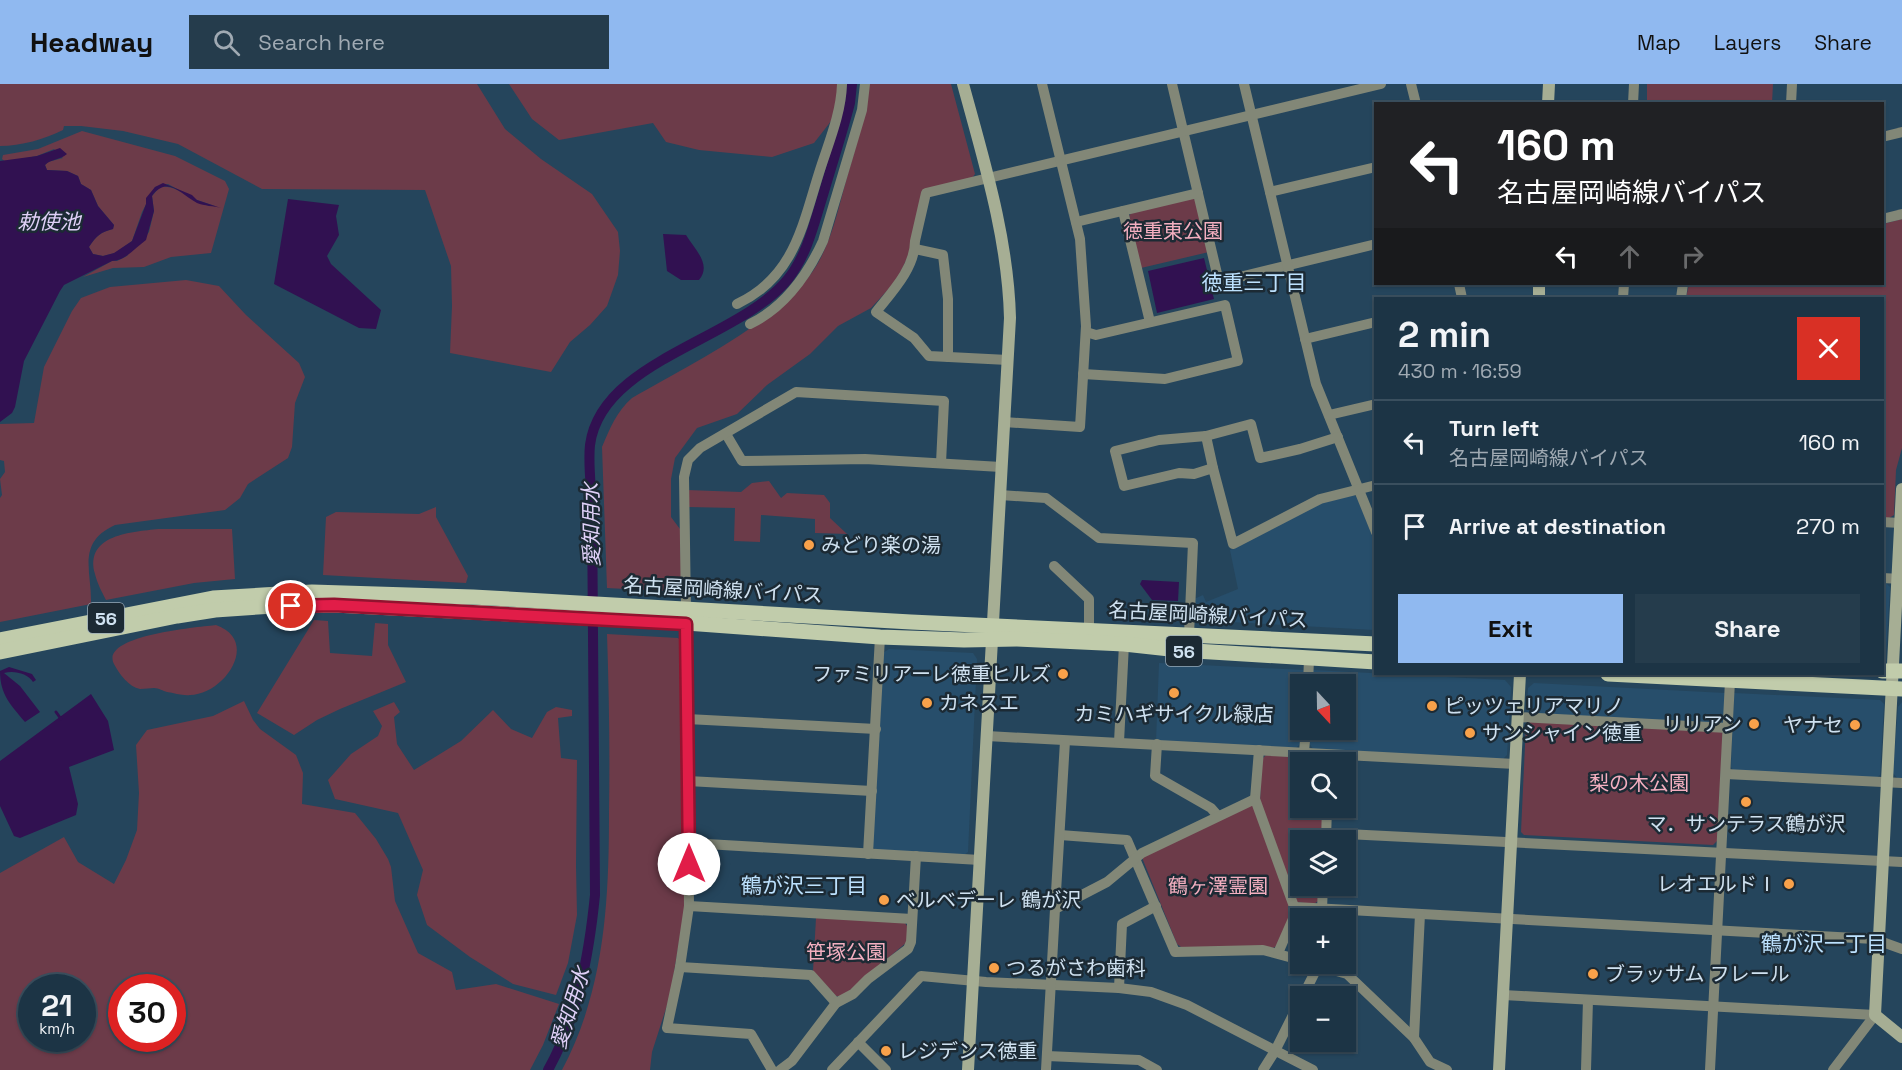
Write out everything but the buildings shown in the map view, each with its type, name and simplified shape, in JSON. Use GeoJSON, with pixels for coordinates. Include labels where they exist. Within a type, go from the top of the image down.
{"type":"FeatureCollection","features":[{"type":"Feature","properties":{"kind":"main road","name":"名古屋岡崎線バイパス"},"geometry":{"type":"LineString","coordinates":[[0,640],[214,604],[307,599],[473,597],[583,611],[993,632],[1179,650],[1374,662]]}},
{"type":"Feature","properties":{"kind":"main road","name":"名古屋岡崎線バイパス"},"geometry":{"type":"LineString","coordinates":[[0,652],[168,617],[214,604]]}},
{"type":"Feature","properties":{"kind":"main road","name":"名古屋岡崎線バイパス"},"geometry":{"type":"LineString","coordinates":[[686,616],[880,637],[964,640],[993,632],[1089,630],[1374,644]]}},
{"type":"Feature","properties":{"kind":"main road"},"geometry":{"type":"LineString","coordinates":[[1625,675],[1897,689]]}},
{"type":"Feature","properties":{"kind":"street"},"geometry":{"type":"LineString","coordinates":[[737,304],[769,283],[786,263],[796,244],[837,116],[842,84]]}},
{"type":"Feature","properties":{"kind":"street"},"geometry":{"type":"LineString","coordinates":[[750,324],[760,319],[788,296],[806,275],[814,261],[823,241],[862,110],[865,84]]}},
{"type":"Feature","properties":{"kind":"street"},"geometry":{"type":"LineString","coordinates":[[963,84],[1001,232],[1008,278],[1010,318],[968,1070]]}},
{"type":"Feature","properties":{"kind":"street"},"geometry":{"type":"LineString","coordinates":[[1004,422],[1080,427],[1086,332],[1080,238],[1042,84]]}},
{"type":"Feature","properties":{"kind":"street"},"geometry":{"type":"LineString","coordinates":[[1172,84],[1219,282],[1374,244]]}},
{"type":"Feature","properties":{"kind":"street"},"geometry":{"type":"LineString","coordinates":[[1244,84],[1316,384],[1374,527]]}},
{"type":"Feature","properties":{"kind":"street"},"geometry":{"type":"LineString","coordinates":[[1008,360],[929,356],[914,339],[876,312],[901,281],[915,249],[926,193],[1184,132],[1337,89],[1381,84]]}},
{"type":"Feature","properties":{"kind":"street"},"geometry":{"type":"LineString","coordinates":[[1411,84],[1416,102]]}},
{"type":"Feature","properties":{"kind":"street"},"geometry":{"type":"LineString","coordinates":[[1548,102],[1549,84]]}},
{"type":"Feature","properties":{"kind":"street"},"geometry":{"type":"LineString","coordinates":[[1633,102],[1634,84]]}},
{"type":"Feature","properties":{"kind":"street"},"geometry":{"type":"LineString","coordinates":[[1791,102],[1792,84]]}},
{"type":"Feature","properties":{"kind":"street"},"geometry":{"type":"LineString","coordinates":[[1884,136],[1902,132]]}},
{"type":"Feature","properties":{"kind":"street"},"geometry":{"type":"LineString","coordinates":[[1270,192],[1374,167]]}},
{"type":"Feature","properties":{"kind":"street"},"geometry":{"type":"LineString","coordinates":[[1076,222],[1198,193]]}},
{"type":"Feature","properties":{"kind":"street"},"geometry":{"type":"LineString","coordinates":[[1124,211],[1150,322]]}},
{"type":"Feature","properties":{"kind":"street"},"geometry":{"type":"LineString","coordinates":[[1884,218],[1902,214]]}},
{"type":"Feature","properties":{"kind":"street"},"geometry":{"type":"LineString","coordinates":[[915,249],[943,255],[948,299],[948,357]]}},
{"type":"Feature","properties":{"kind":"street"},"geometry":{"type":"LineString","coordinates":[[1083,374],[1165,379],[1238,361],[1225,305],[1096,334],[1086,332]]}},
{"type":"Feature","properties":{"kind":"street"},"geometry":{"type":"LineString","coordinates":[[1305,339],[1374,322]]}},
{"type":"Feature","properties":{"kind":"street"},"geometry":{"type":"LineString","coordinates":[[772,1070],[751,1034],[667,1028],[680,967],[689,906],[684,477],[688,460],[700,448],[796,392],[944,401],[941,463]]}},
{"type":"Feature","properties":{"kind":"street"},"geometry":{"type":"LineString","coordinates":[[1329,415],[1374,404]]}},
{"type":"Feature","properties":{"kind":"street"},"geometry":{"type":"LineString","coordinates":[[1213,468],[1194,474],[1179,473],[1124,486],[1115,451],[1160,440],[1206,436],[1251,424],[1260,458],[1338,437]]}},
{"type":"Feature","properties":{"kind":"street"},"geometry":{"type":"LineString","coordinates":[[726,434],[742,461],[865,459],[1001,467]]}},
{"type":"Feature","properties":{"kind":"street"},"geometry":{"type":"LineString","coordinates":[[1206,436],[1233,544],[1320,500],[1374,485]]}},
{"type":"Feature","properties":{"kind":"street"},"geometry":{"type":"LineString","coordinates":[[1833,1070],[1875,1015],[1887,782],[1897,689],[1893,671],[1900,579],[1902,489]]}},
{"type":"Feature","properties":{"kind":"street"},"geometry":{"type":"LineString","coordinates":[[999,495],[1046,498],[1099,538],[1192,543],[1189,635]]}},
{"type":"Feature","properties":{"kind":"street"},"geometry":{"type":"LineString","coordinates":[[1884,522],[1900,523]]}},
{"type":"Feature","properties":{"kind":"street"},"geometry":{"type":"LineString","coordinates":[[1054,566],[1089,599],[1089,630]]}},
{"type":"Feature","properties":{"kind":"street"},"geometry":{"type":"LineString","coordinates":[[1884,578],[1900,579]]}},
{"type":"Feature","properties":{"kind":"street"},"geometry":{"type":"LineString","coordinates":[[868,854],[880,637]]}},
{"type":"Feature","properties":{"kind":"street"},"geometry":{"type":"LineString","coordinates":[[1119,742],[1124,644]]}},
{"type":"Feature","properties":{"kind":"street"},"geometry":{"type":"LineString","coordinates":[[1308,674],[1309,659]]}},
{"type":"Feature","properties":{"kind":"street"},"geometry":{"type":"LineString","coordinates":[[1499,1070],[1520,675]]}},
{"type":"Feature","properties":{"kind":"street"},"geometry":{"type":"LineString","coordinates":[[1710,1070],[1730,681]]}},
{"type":"Feature","properties":{"kind":"street"},"geometry":{"type":"LineString","coordinates":[[1518,717],[1728,728]]}},
{"type":"Feature","properties":{"kind":"street"},"geometry":{"type":"LineString","coordinates":[[687,719],[876,729]]}},
{"type":"Feature","properties":{"kind":"street"},"geometry":{"type":"LineString","coordinates":[[987,736],[1304,752],[1305,740]]}},
{"type":"Feature","properties":{"kind":"street"},"geometry":{"type":"LineString","coordinates":[[1046,1070],[1065,741]]}},
{"type":"Feature","properties":{"kind":"street"},"geometry":{"type":"LineString","coordinates":[[1157,744],[1155,776],[1211,808],[1218,816]]}},
{"type":"Feature","properties":{"kind":"street"},"geometry":{"type":"LineString","coordinates":[[1259,750],[1256,799],[1296,912],[1278,953]]}},
{"type":"Feature","properties":{"kind":"street"},"geometry":{"type":"LineString","coordinates":[[1356,759],[1515,764]]}},
{"type":"Feature","properties":{"kind":"street"},"geometry":{"type":"LineString","coordinates":[[1726,774],[1902,783]]}},
{"type":"Feature","properties":{"kind":"street"},"geometry":{"type":"LineString","coordinates":[[688,781],[872,791]]}},
{"type":"Feature","properties":{"kind":"street"},"geometry":{"type":"LineString","coordinates":[[1055,909],[1107,882],[1142,853],[1256,799]]}},
{"type":"Feature","properties":{"kind":"street"},"geometry":{"type":"LineString","coordinates":[[1060,835],[1128,840],[1175,952],[1263,950],[1290,957]]}},
{"type":"Feature","properties":{"kind":"street"},"geometry":{"type":"LineString","coordinates":[[1356,838],[1511,842],[1902,862]]}},
{"type":"Feature","properties":{"kind":"street"},"geometry":{"type":"LineString","coordinates":[[688,843],[980,860]]}},
{"type":"Feature","properties":{"kind":"street"},"geometry":{"type":"LineString","coordinates":[[780,1070],[792,1061],[836,1003],[853,994],[868,979],[908,948],[916,856]]}},
{"type":"Feature","properties":{"kind":"street"},"geometry":{"type":"LineString","coordinates":[[689,906],[912,919]]}},
{"type":"Feature","properties":{"kind":"street"},"geometry":{"type":"LineString","coordinates":[[1119,988],[1122,924],[1156,906]]}},
{"type":"Feature","properties":{"kind":"street"},"geometry":{"type":"LineString","coordinates":[[1294,907],[1308,908]]}},
{"type":"Feature","properties":{"kind":"street"},"geometry":{"type":"LineString","coordinates":[[1356,911],[1878,939],[1902,949]]}},
{"type":"Feature","properties":{"kind":"street"},"geometry":{"type":"LineString","coordinates":[[1414,1038],[1420,914]]}},
{"type":"Feature","properties":{"kind":"street"},"geometry":{"type":"LineString","coordinates":[[680,967],[811,975],[836,1003]]}},
{"type":"Feature","properties":{"kind":"street"},"geometry":{"type":"LineString","coordinates":[[1347,974],[1414,1038],[1430,1062],[1447,1070]]}},
{"type":"Feature","properties":{"kind":"street"},"geometry":{"type":"LineString","coordinates":[[832,1070],[921,976],[1151,992],[1187,1005],[1313,1070]]}},
{"type":"Feature","properties":{"kind":"street"},"geometry":{"type":"LineString","coordinates":[[1503,994],[1875,1015],[1902,1037]]}},
{"type":"Feature","properties":{"kind":"street"},"geometry":{"type":"LineString","coordinates":[[1586,1070],[1588,1000]]}},
{"type":"Feature","properties":{"kind":"street"},"geometry":{"type":"LineString","coordinates":[[1263,1070],[1290,1021]]}},
{"type":"Feature","properties":{"kind":"street"},"geometry":{"type":"LineString","coordinates":[[858,1042],[886,1070]]}},
{"type":"Feature","properties":{"kind":"street"},"geometry":{"type":"LineString","coordinates":[[1047,1056],[1138,1060],[1157,1070]]}},
{"type":"Feature","properties":{"kind":"shaded area"},"geometry":{"type":"Polygon","coordinates":[[[1352,494],[1357,497],[1374,540],[1374,630],[1192,620],[1194,599],[1203,595],[1206,602],[1238,589],[1230,550],[1322,503],[1352,494]]]}},
{"type":"Feature","properties":{"kind":"shaded area"},"geometry":{"type":"Polygon","coordinates":[[[1884,583],[1890,587],[1886,653],[1884,655],[1884,583]]]}},
{"type":"Feature","properties":{"kind":"shaded area"},"geometry":{"type":"Polygon","coordinates":[[[1149,604],[1187,607],[1186,620],[1111,616],[1149,604]]]}},
{"type":"Feature","properties":{"kind":"shaded area"},"geometry":{"type":"Polygon","coordinates":[[[889,649],[973,653],[977,659],[968,852],[964,855],[876,850],[872,846],[883,653],[889,649]]]}},
{"type":"Feature","properties":{"kind":"shaded area"},"geometry":{"type":"Polygon","coordinates":[[[1159,663],[1304,670],[1304,674],[1290,674],[1290,740],[1300,740],[1296,748],[1156,741],[1159,663]]]}},
{"type":"Feature","properties":{"kind":"shaded area"},"geometry":{"type":"Polygon","coordinates":[[[1313,670],[1374,673],[1374,675],[1505,680],[1511,687],[1507,755],[1503,759],[1313,749],[1309,740],[1356,740],[1356,674],[1313,674],[1313,670]]]}},
{"type":"Feature","properties":{"kind":"shaded area"},"geometry":{"type":"Polygon","coordinates":[[[1534,683],[1725,693],[1724,721],[1721,725],[1530,714],[1527,710],[1528,688],[1534,683]]]}},
{"type":"Feature","properties":{"kind":"shaded area"},"geometry":{"type":"Polygon","coordinates":[[[1734,693],[1880,700],[1884,704],[1880,775],[1876,778],[1733,770],[1731,767],[1734,693]]]}},
{"type":"Feature","properties":{"kind":"shaded area"},"geometry":{"type":"Polygon","coordinates":[[[1902,702],[1902,780],[1893,773],[1898,707],[1902,702]]]}},
{"type":"Feature","properties":{"kind":"green space"},"geometry":{"type":"Polygon","coordinates":[[[0,84],[477,84],[505,129],[541,159],[592,194],[618,232],[620,251],[618,275],[607,306],[570,342],[551,372],[450,353],[451,266],[425,190],[262,189],[178,144],[123,131],[81,126],[64,126],[63,130],[41,139],[0,146],[0,84]]]}},
{"type":"Feature","properties":{"kind":"green space"},"geometry":{"type":"Polygon","coordinates":[[[509,84],[842,84],[835,116],[814,143],[772,157],[699,150],[666,142],[653,123],[559,140],[532,119],[509,84]]]}},
{"type":"Feature","properties":{"kind":"green space"},"geometry":{"type":"Polygon","coordinates":[[[867,84],[951,84],[975,174],[972,178],[922,191],[909,254],[897,280],[871,308],[838,326],[810,354],[767,385],[737,414],[697,428],[675,458],[671,479],[671,517],[680,529],[682,592],[607,588],[602,447],[611,427],[622,408],[632,398],[707,356],[784,303],[818,263],[835,221],[860,131],[867,84]]]}},
{"type":"Feature","properties":{"kind":"green space"},"geometry":{"type":"Polygon","coordinates":[[[1647,84],[1773,84],[1772,102],[1647,102],[1647,84]]]}},
{"type":"Feature","properties":{"kind":"green space"},"geometry":{"type":"Polygon","coordinates":[[[82,131],[175,156],[225,181],[229,189],[211,253],[171,257],[144,267],[113,268],[83,277],[112,261],[127,256],[134,247],[141,243],[149,232],[154,211],[152,196],[160,187],[174,189],[200,203],[215,206],[197,200],[168,184],[155,187],[142,212],[132,241],[115,253],[103,256],[93,254],[89,247],[99,235],[113,229],[114,225],[98,206],[91,190],[81,184],[78,176],[67,171],[47,170],[45,165],[48,162],[63,158],[54,149],[37,156],[6,162],[2,159],[3,155],[38,149],[82,131]]]}},
{"type":"Feature","properties":{"kind":"green space","name":"徳重東公園"},"geometry":{"type":"Polygon","coordinates":[[[1192,198],[1197,201],[1209,252],[1141,268],[1129,216],[1132,212],[1192,198]]]}},
{"type":"Feature","properties":{"kind":"green space"},"geometry":{"type":"Polygon","coordinates":[[[1902,219],[1902,448],[1896,470],[1894,515],[1889,518],[1884,518],[1884,297],[1686,297],[1689,285],[1884,285],[1884,224],[1902,219]]]}},
{"type":"Feature","properties":{"kind":"green space"},"geometry":{"type":"Polygon","coordinates":[[[186,280],[219,286],[246,315],[299,363],[305,377],[295,403],[292,447],[288,458],[248,484],[240,498],[225,510],[115,525],[103,532],[95,540],[89,559],[91,604],[0,622],[0,498],[2,495],[0,479],[5,472],[4,461],[0,460],[0,424],[34,423],[44,367],[81,298],[110,287],[186,280]]]}},
{"type":"Feature","properties":{"kind":"green space"},"geometry":{"type":"Polygon","coordinates":[[[769,481],[781,498],[787,493],[824,495],[830,503],[830,518],[847,534],[815,533],[815,519],[761,515],[760,542],[734,541],[735,508],[688,507],[687,490],[741,492],[752,483],[769,481]]]}},
{"type":"Feature","properties":{"kind":"green space"},"geometry":{"type":"Polygon","coordinates":[[[436,507],[436,517],[468,576],[466,583],[323,575],[326,517],[336,512],[419,514],[436,507]]]}},
{"type":"Feature","properties":{"kind":"green space"},"geometry":{"type":"Polygon","coordinates":[[[158,529],[232,529],[235,579],[194,583],[106,600],[95,574],[94,561],[97,551],[104,543],[124,534],[158,529]]]}},
{"type":"Feature","properties":{"kind":"green space"},"geometry":{"type":"Polygon","coordinates":[[[314,620],[328,621],[330,653],[372,656],[375,623],[388,624],[388,645],[406,682],[340,709],[294,735],[257,713],[314,620]]]}},
{"type":"Feature","properties":{"kind":"green space"},"geometry":{"type":"Polygon","coordinates":[[[216,625],[229,633],[236,643],[237,654],[233,666],[225,677],[203,693],[184,695],[156,688],[136,688],[125,679],[114,664],[113,654],[121,646],[135,639],[153,634],[216,625]]]}},
{"type":"Feature","properties":{"kind":"green space"},"geometry":{"type":"Polygon","coordinates":[[[607,634],[678,638],[682,642],[685,907],[670,996],[652,1052],[650,1070],[562,1070],[587,1008],[602,944],[609,845],[607,634]]]}},
{"type":"Feature","properties":{"kind":"green space"},"geometry":{"type":"Polygon","coordinates":[[[244,701],[260,729],[296,755],[303,773],[302,804],[355,813],[376,839],[391,867],[395,901],[418,953],[452,972],[456,990],[496,984],[559,1004],[543,1045],[530,1070],[0,1070],[0,873],[64,837],[78,862],[114,884],[137,830],[139,793],[136,745],[147,730],[213,716],[244,701]]]}},
{"type":"Feature","properties":{"kind":"green space"},"geometry":{"type":"Polygon","coordinates":[[[394,702],[400,712],[394,717],[397,744],[414,770],[461,741],[493,710],[511,729],[532,738],[547,712],[556,707],[572,710],[572,716],[558,718],[561,758],[577,760],[577,915],[568,963],[556,995],[513,984],[470,957],[427,925],[417,895],[423,870],[398,813],[335,799],[328,780],[351,754],[378,736],[382,726],[373,711],[394,702]]]}},
{"type":"Feature","properties":{"kind":"green space","name":"梨の木公園"},"geometry":{"type":"Polygon","coordinates":[[[1530,720],[1720,730],[1723,734],[1717,841],[1713,845],[1524,835],[1521,832],[1526,724],[1530,720]]]}},
{"type":"Feature","properties":{"kind":"green space"},"geometry":{"type":"Polygon","coordinates":[[[1266,755],[1290,756],[1290,818],[1322,818],[1322,830],[1290,830],[1290,885],[1260,801],[1262,759],[1266,755]]]}},
{"type":"Feature","properties":{"kind":"green space","name":"鶴ヶ澤霊園"},"geometry":{"type":"Polygon","coordinates":[[[1250,805],[1255,806],[1292,908],[1290,918],[1277,946],[1273,948],[1181,947],[1177,944],[1143,855],[1250,805]]]}},
{"type":"Feature","properties":{"kind":"green space"},"geometry":{"type":"Polygon","coordinates":[[[1294,896],[1318,896],[1318,901],[1314,904],[1296,902],[1294,896]]]}},
{"type":"Feature","properties":{"kind":"green space","name":"笹塚公園"},"geometry":{"type":"Polygon","coordinates":[[[816,918],[904,922],[908,927],[907,942],[849,991],[836,996],[813,971],[816,918]]]}},
{"type":"Feature","properties":{"kind":"water","name":"勅使池"},"geometry":{"type":"Polygon","coordinates":[[[60,148],[67,154],[47,163],[45,165],[47,170],[67,171],[78,176],[81,184],[91,190],[98,206],[114,225],[113,229],[99,235],[89,247],[93,254],[103,256],[114,253],[132,241],[146,204],[146,198],[155,187],[163,183],[192,195],[197,200],[221,208],[197,203],[174,188],[163,187],[158,190],[152,196],[154,211],[146,240],[121,259],[112,261],[64,285],[24,361],[15,407],[12,413],[0,422],[0,161],[37,156],[60,148]]]}},
{"type":"Feature","properties":{"kind":"water"},"geometry":{"type":"Polygon","coordinates":[[[288,199],[339,205],[336,216],[339,235],[327,256],[331,264],[381,310],[376,329],[359,328],[274,284],[288,199]]]}},
{"type":"Feature","properties":{"kind":"water"},"geometry":{"type":"Polygon","coordinates":[[[663,234],[686,235],[703,263],[703,274],[699,280],[681,280],[667,271],[663,234]]]}},
{"type":"Feature","properties":{"kind":"water"},"geometry":{"type":"Polygon","coordinates":[[[1204,258],[1214,299],[1157,313],[1148,271],[1204,258]]]}},
{"type":"Feature","properties":{"kind":"water"},"geometry":{"type":"Polygon","coordinates":[[[1142,580],[1179,582],[1178,601],[1152,600],[1140,584],[1142,580]]]}},
{"type":"Feature","properties":{"kind":"water"},"geometry":{"type":"Polygon","coordinates":[[[9,667],[32,674],[36,680],[33,682],[28,676],[20,673],[4,673],[20,686],[40,712],[25,722],[7,699],[2,687],[0,671],[9,667]]]}},
{"type":"Feature","properties":{"kind":"water"},"geometry":{"type":"Polygon","coordinates":[[[91,694],[108,721],[114,750],[69,767],[78,804],[76,815],[20,838],[14,836],[0,806],[0,761],[91,694]]]}},
{"type":"Feature","properties":{"kind":"waterway","name":"愛知用水"},"geometry":{"type":"LineString","coordinates":[[548,1070],[567,1028],[580,985],[595,895],[590,445],[600,416],[619,392],[645,371],[738,319],[766,300],[795,270],[813,228],[847,115],[852,84]]}},
{"type":"Feature","properties":{"kind":"waterway"},"geometry":{"type":"LineString","coordinates":[[56,712],[61,719]]}},
{"type":"Feature","properties":{"kind":"place","name":"みどり楽の湯"},"geometry":{"type":"Point","coordinates":[809,545]}},
{"type":"Feature","properties":{"kind":"place","name":"ファミリアーレ徳重ヒルズ"},"geometry":{"type":"Point","coordinates":[1063,674]}},
{"type":"Feature","properties":{"kind":"place","name":"カミハギサイクル緑店"},"geometry":{"type":"Point","coordinates":[1174,693]}},
{"type":"Feature","properties":{"kind":"place","name":"カネスエ"},"geometry":{"type":"Point","coordinates":[927,703]}},
{"type":"Feature","properties":{"kind":"place","name":"ピッツェリアマリノ"},"geometry":{"type":"Point","coordinates":[1432,706]}},
{"type":"Feature","properties":{"kind":"place","name":"リリアン"},"geometry":{"type":"Point","coordinates":[1754,724]}},
{"type":"Feature","properties":{"kind":"place","name":"ヤナセ"},"geometry":{"type":"Point","coordinates":[1855,725]}},
{"type":"Feature","properties":{"kind":"place","name":"サンシャイン徳重"},"geometry":{"type":"Point","coordinates":[1470,733]}},
{"type":"Feature","properties":{"kind":"place","name":"マ．サンテラス鶴が沢"},"geometry":{"type":"Point","coordinates":[1746,802]}},
{"type":"Feature","properties":{"kind":"place","name":"レオエルドⅠ"},"geometry":{"type":"Point","coordinates":[1789,884]}},
{"type":"Feature","properties":{"kind":"place","name":"ベルベデーレ 鶴が沢"},"geometry":{"type":"Point","coordinates":[884,900]}},
{"type":"Feature","properties":{"kind":"place","name":"つるがさわ歯科"},"geometry":{"type":"Point","coordinates":[994,968]}},
{"type":"Feature","properties":{"kind":"place","name":"ブラッサム フレール"},"geometry":{"type":"Point","coordinates":[1593,974]}},
{"type":"Feature","properties":{"kind":"place","name":"レジデンス徳重"},"geometry":{"type":"Point","coordinates":[886,1051]}},
{"type":"Feature","properties":{"kind":"district","name":"徳重三丁目"},"geometry":{"type":"Point","coordinates":[1254,282]}},
{"type":"Feature","properties":{"kind":"district","name":"鶴が沢三丁目"},"geometry":{"type":"Point","coordinates":[804,885]}},
{"type":"Feature","properties":{"kind":"district","name":"鶴が沢一丁目"},"geometry":{"type":"Point","coordinates":[1824,943]}},
{"type":"Feature","properties":{"kind":"route"},"geometry":{"type":"LineString","coordinates":[[291,606],[334,605],[686,624],[689,864]]}}]}
